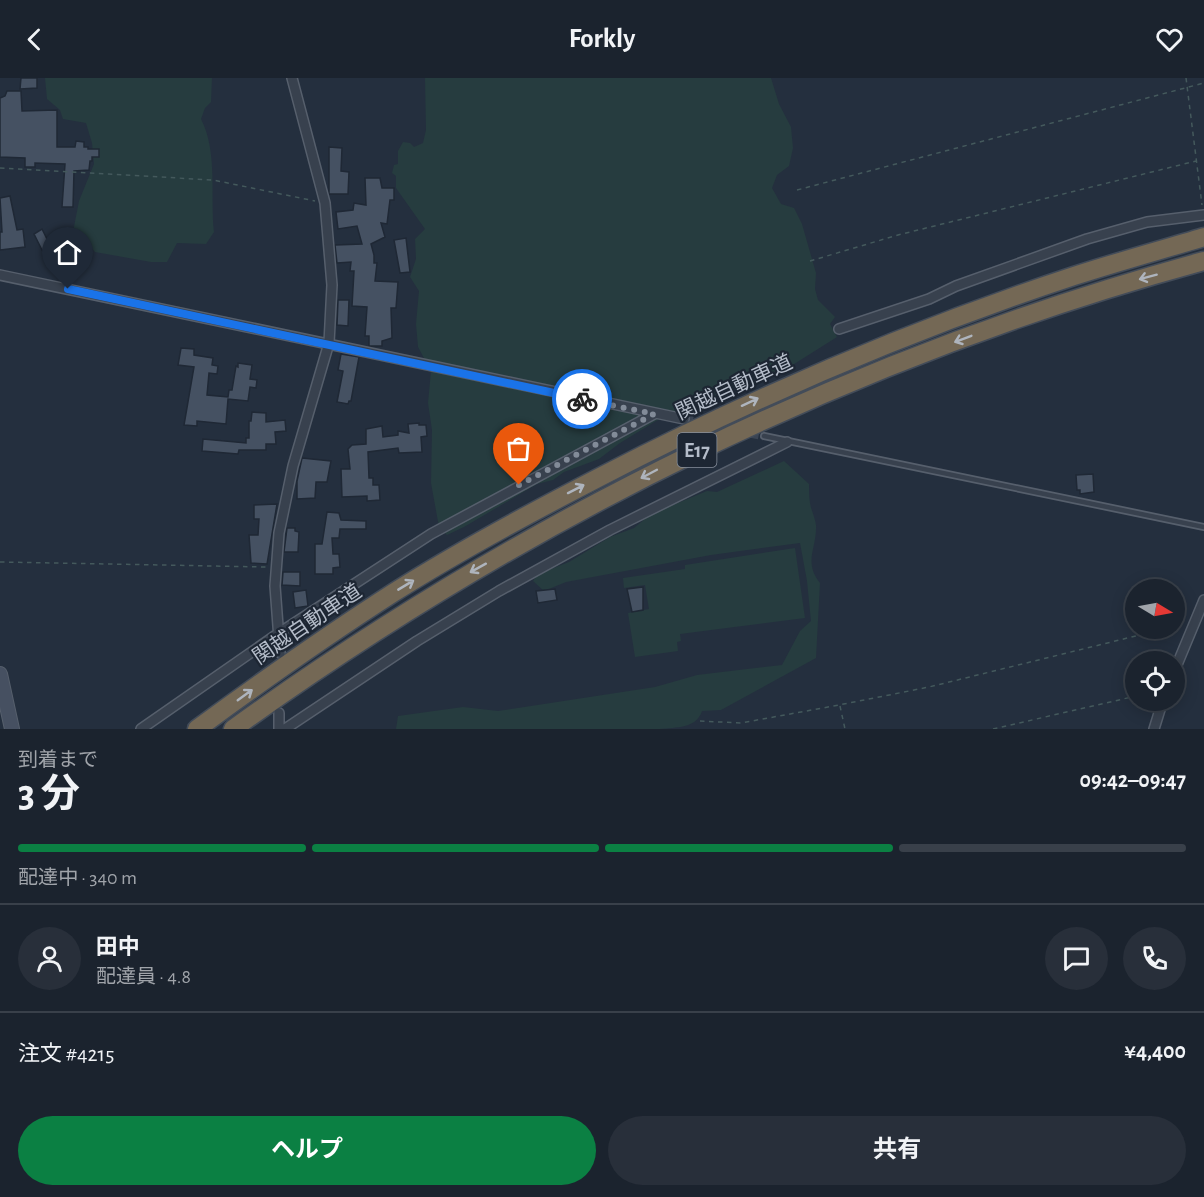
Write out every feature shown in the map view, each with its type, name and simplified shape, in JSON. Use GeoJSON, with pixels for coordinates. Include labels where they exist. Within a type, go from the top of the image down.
{"type":"FeatureCollection","features":[{"type":"Feature","properties":{"kind":"highway","name":"関越自動車道"},"geometry":{"type":"LineString","coordinates":[[197,729],[274,673],[394,593],[493,533],[752,401],[912,334],[1076,275],[1204,237]]}},
{"type":"Feature","properties":{"kind":"highway","name":"関越自動車道"},"geometry":{"type":"LineString","coordinates":[[233,729],[351,648],[461,578],[681,458],[802,403],[987,330],[1134,280],[1204,261]]}},
{"type":"Feature","properties":{"kind":"street"},"geometry":{"type":"LineString","coordinates":[[280,653],[275,586],[279,533],[293,466],[329,343],[332,285],[325,203],[292,78]]}},
{"type":"Feature","properties":{"kind":"street"},"geometry":{"type":"LineString","coordinates":[[839,329],[929,299],[956,286],[1088,239],[1148,222],[1204,216]]}},
{"type":"Feature","properties":{"kind":"street"},"geometry":{"type":"LineString","coordinates":[[0,275],[684,419]]}},
{"type":"Feature","properties":{"kind":"street"},"geometry":{"type":"LineString","coordinates":[[141,729],[279,633],[451,522],[654,414]]}},
{"type":"Feature","properties":{"kind":"street"},"geometry":{"type":"LineString","coordinates":[[285,729],[417,640],[499,591],[628,520],[787,442]]}},
{"type":"Feature","properties":{"kind":"street"},"geometry":{"type":"LineString","coordinates":[[1183,651],[1204,600]]}},
{"type":"Feature","properties":{"kind":"street"},"geometry":{"type":"LineString","coordinates":[[0,674],[12,729]]}},
{"type":"Feature","properties":{"kind":"street"},"geometry":{"type":"LineString","coordinates":[[1154,729],[1160,711]]}},
{"type":"Feature","properties":{"kind":"street"},"geometry":{"type":"LineString","coordinates":[[279,713],[279,729]]}},
{"type":"Feature","properties":{"kind":"lane"},"geometry":{"type":"LineString","coordinates":[[764,436],[1204,527]]}},
{"type":"Feature","properties":{"kind":"path"},"geometry":{"type":"LineString","coordinates":[[1186,78],[1204,216]]}},
{"type":"Feature","properties":{"kind":"path"},"geometry":{"type":"LineString","coordinates":[[797,190],[1204,83]]}},
{"type":"Feature","properties":{"kind":"path"},"geometry":{"type":"LineString","coordinates":[[810,261],[898,235],[1196,161]]}},
{"type":"Feature","properties":{"kind":"path"},"geometry":{"type":"LineString","coordinates":[[0,168],[213,180],[325,203]]}},
{"type":"Feature","properties":{"kind":"path"},"geometry":{"type":"LineString","coordinates":[[0,562],[277,567]]}},
{"type":"Feature","properties":{"kind":"path"},"geometry":{"type":"LineString","coordinates":[[700,721],[741,723],[840,705],[929,687],[1125,639]]}},
{"type":"Feature","properties":{"kind":"path"},"geometry":{"type":"LineString","coordinates":[[993,729],[1125,699]]}},
{"type":"Feature","properties":{"kind":"path"},"geometry":{"type":"LineString","coordinates":[[840,705],[845,729]]}},
{"type":"Feature","properties":{"kind":"green space"},"geometry":{"type":"Polygon","coordinates":[[[45,78],[212,78],[211,102],[205,108],[201,119],[212,160],[214,232],[206,244],[177,243],[167,262],[151,262],[95,252],[85,235],[73,232],[79,201],[94,164],[92,143],[86,123],[63,119],[60,110],[47,99],[45,78]]]}},
{"type":"Feature","properties":{"kind":"green space"},"geometry":{"type":"Polygon","coordinates":[[[425,78],[771,78],[779,104],[791,127],[793,148],[789,166],[777,175],[772,188],[781,204],[794,208],[802,224],[816,273],[815,289],[818,300],[835,317],[830,324],[837,337],[791,366],[656,421],[599,459],[564,472],[553,480],[537,484],[447,535],[439,527],[431,483],[432,430],[428,403],[431,371],[418,347],[416,324],[419,291],[410,277],[416,259],[415,239],[425,229],[396,188],[396,176],[392,173],[394,165],[398,164],[398,151],[403,142],[410,143],[414,147],[423,143],[426,130],[425,78]]]}},
{"type":"Feature","properties":{"kind":"green space"},"geometry":{"type":"Polygon","coordinates":[[[784,461],[809,484],[810,503],[816,525],[812,568],[820,583],[816,658],[721,710],[702,711],[695,721],[679,727],[660,729],[396,729],[398,716],[463,707],[498,711],[655,687],[697,675],[782,665],[800,631],[811,621],[800,543],[711,555],[566,582],[544,591],[533,581],[538,574],[569,562],[610,537],[634,528],[651,514],[707,491],[717,492],[784,461]]]}},
{"type":"Feature","properties":{"kind":"green space"},"geometry":{"type":"Polygon","coordinates":[[[795,548],[805,618],[680,634],[681,641],[677,642],[678,651],[635,657],[628,613],[649,609],[645,585],[624,588],[623,578],[685,569],[685,565],[795,548]]]}},
{"type":"Feature","properties":{"kind":"building"},"geometry":{"type":"Polygon","coordinates":[[[21,78],[37,78],[37,88],[20,89],[21,78]]]}},
{"type":"Feature","properties":{"kind":"building"},"geometry":{"type":"Polygon","coordinates":[[[7,91],[21,91],[22,111],[57,110],[57,147],[75,147],[76,141],[84,142],[84,147],[88,149],[99,149],[99,157],[92,157],[89,170],[74,171],[73,207],[62,207],[65,164],[35,163],[35,167],[25,167],[25,158],[0,157],[0,98],[5,96],[7,91]]]}},
{"type":"Feature","properties":{"kind":"building"},"geometry":{"type":"Polygon","coordinates":[[[329,147],[342,148],[341,171],[349,172],[348,194],[329,194],[329,147]]]}},
{"type":"Feature","properties":{"kind":"building"},"geometry":{"type":"Polygon","coordinates":[[[365,178],[380,178],[382,188],[394,188],[394,200],[390,200],[387,224],[381,223],[385,237],[371,244],[374,263],[377,263],[375,281],[398,282],[396,308],[391,308],[392,338],[382,341],[382,346],[369,346],[369,336],[365,336],[367,307],[352,306],[354,271],[350,271],[351,262],[337,263],[335,245],[362,244],[357,226],[338,229],[336,212],[353,210],[354,203],[366,205],[365,178]]]}},
{"type":"Feature","properties":{"kind":"building"},"geometry":{"type":"Polygon","coordinates":[[[10,196],[17,230],[23,229],[25,247],[0,250],[0,232],[2,232],[0,198],[10,196]]]}},
{"type":"Feature","properties":{"kind":"building"},"geometry":{"type":"Polygon","coordinates":[[[42,229],[47,239],[77,244],[73,268],[58,265],[60,253],[42,250],[34,234],[42,229]]]}},
{"type":"Feature","properties":{"kind":"building"},"geometry":{"type":"Polygon","coordinates":[[[406,238],[410,272],[400,273],[394,240],[406,238]]]}},
{"type":"Feature","properties":{"kind":"building"},"geometry":{"type":"Polygon","coordinates":[[[338,300],[349,300],[348,326],[337,325],[338,300]]]}},
{"type":"Feature","properties":{"kind":"building"},"geometry":{"type":"Polygon","coordinates":[[[181,348],[194,349],[194,355],[213,358],[212,365],[218,366],[217,374],[209,373],[207,395],[228,397],[229,390],[232,390],[238,363],[252,365],[250,379],[257,380],[256,388],[250,387],[248,401],[228,399],[226,424],[197,421],[197,426],[184,425],[194,367],[178,365],[181,348]]]}},
{"type":"Feature","properties":{"kind":"building"},"geometry":{"type":"Polygon","coordinates":[[[341,354],[359,357],[351,401],[348,404],[337,402],[343,371],[338,370],[341,354]]]}},
{"type":"Feature","properties":{"kind":"building"},"geometry":{"type":"Polygon","coordinates":[[[252,412],[266,413],[266,422],[285,420],[286,431],[275,432],[276,444],[266,444],[266,450],[239,450],[238,454],[202,451],[203,439],[246,443],[246,438],[249,438],[249,421],[251,421],[252,412]]]}},
{"type":"Feature","properties":{"kind":"building"},"geometry":{"type":"Polygon","coordinates":[[[419,423],[419,425],[426,425],[427,436],[421,437],[422,452],[399,453],[398,448],[368,452],[369,478],[373,478],[373,485],[379,485],[380,500],[367,501],[367,496],[342,497],[341,469],[350,469],[348,449],[352,445],[366,444],[366,429],[382,426],[383,437],[398,435],[398,431],[409,433],[408,424],[419,423]]]}},
{"type":"Feature","properties":{"kind":"building"},"geometry":{"type":"Polygon","coordinates":[[[302,458],[331,461],[327,482],[316,482],[315,498],[297,499],[297,481],[302,458]]]}},
{"type":"Feature","properties":{"kind":"building"},"geometry":{"type":"Polygon","coordinates":[[[1093,474],[1094,492],[1080,494],[1080,490],[1077,490],[1076,475],[1093,474]]]}},
{"type":"Feature","properties":{"kind":"building"},"geometry":{"type":"Polygon","coordinates":[[[277,504],[267,564],[251,563],[249,535],[258,535],[259,519],[254,519],[254,505],[277,504]]]}},
{"type":"Feature","properties":{"kind":"building"},"geometry":{"type":"Polygon","coordinates":[[[327,512],[339,513],[341,520],[366,521],[366,529],[340,529],[339,538],[332,538],[333,554],[339,554],[340,567],[333,568],[333,574],[315,574],[315,544],[322,544],[327,512]]]}},
{"type":"Feature","properties":{"kind":"building"},"geometry":{"type":"Polygon","coordinates":[[[287,528],[295,528],[295,531],[299,532],[298,552],[284,552],[287,528]]]}},
{"type":"Feature","properties":{"kind":"building"},"geometry":{"type":"Polygon","coordinates":[[[283,572],[300,572],[300,586],[282,585],[283,572]]]}},
{"type":"Feature","properties":{"kind":"building"},"geometry":{"type":"Polygon","coordinates":[[[643,587],[643,610],[632,612],[627,589],[643,587]]]}},
{"type":"Feature","properties":{"kind":"building"},"geometry":{"type":"Polygon","coordinates":[[[555,589],[557,600],[538,603],[536,591],[555,589]]]}},
{"type":"Feature","properties":{"kind":"building"},"geometry":{"type":"Polygon","coordinates":[[[306,590],[308,606],[295,608],[293,592],[306,590]]]}},
{"type":"Feature","properties":{"kind":"tunnel"},"geometry":{"type":"LineString","coordinates":[[684,419],[764,436]]}},
{"type":"Feature","properties":{"kind":"way so far"},"geometry":{"type":"LineString","coordinates":[[519,485],[654,414],[582,399]]}},
{"type":"Feature","properties":{"kind":"route"},"geometry":{"type":"LineString","coordinates":[[68,289],[329,343],[582,399]]}}]}
